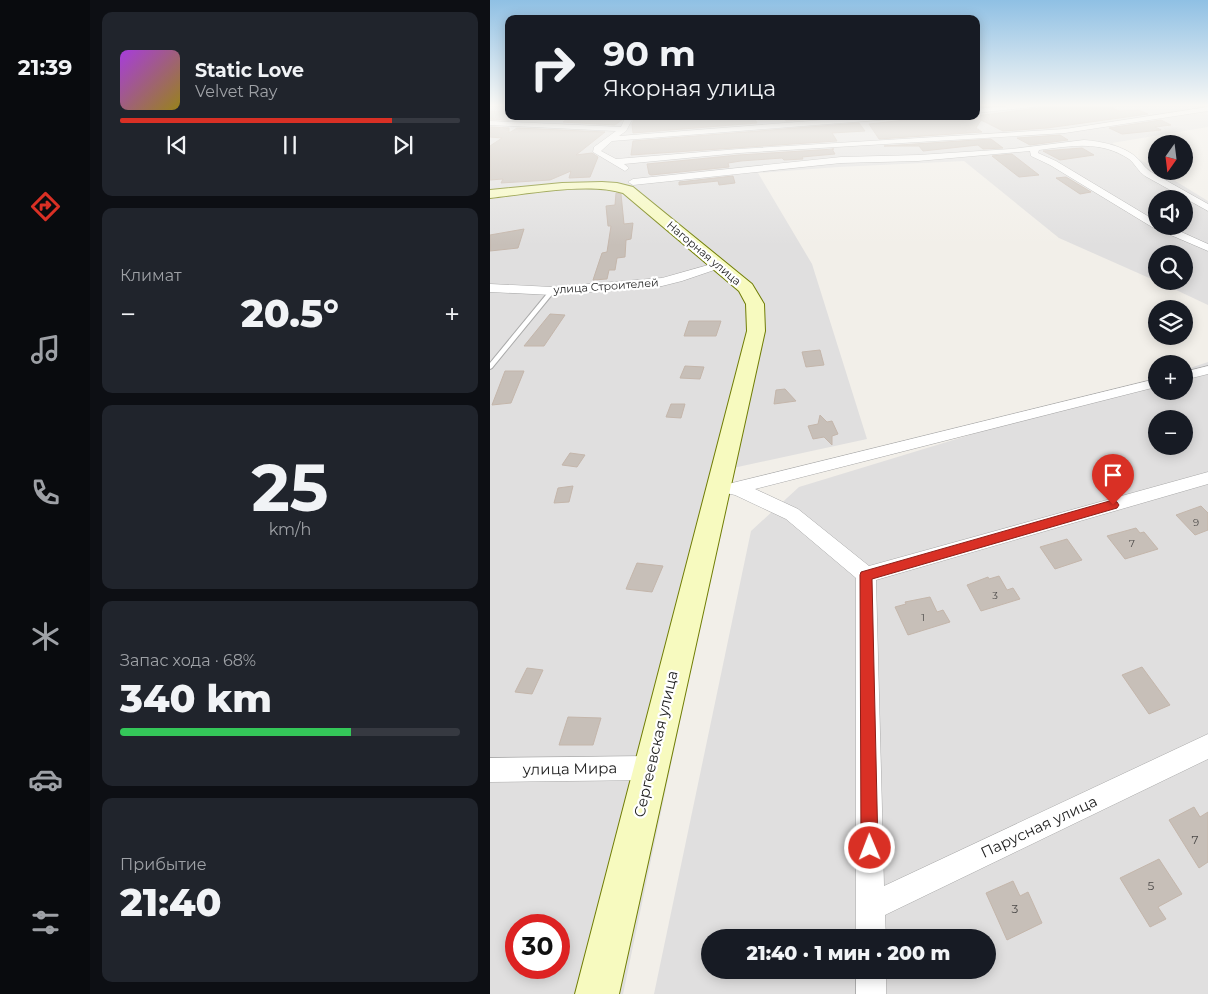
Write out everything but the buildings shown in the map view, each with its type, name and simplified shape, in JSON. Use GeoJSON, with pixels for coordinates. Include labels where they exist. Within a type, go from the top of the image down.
{"type":"FeatureCollection","features":[{"type":"Feature","properties":{"kind":"street"},"geometry":{"type":"LineString","coordinates":[[597,151],[633,174],[635,179],[626,184]]}},
{"type":"Feature","properties":{"kind":"street"},"geometry":{"type":"LineString","coordinates":[[614,162],[735,151]]}},
{"type":"Feature","properties":{"kind":"street"},"geometry":{"type":"LineString","coordinates":[[490,194],[626,184],[840,160],[918,158],[1006,151]]}},
{"type":"Feature","properties":{"kind":"street"},"geometry":{"type":"LineString","coordinates":[[1036,151],[1080,180],[1148,219]]}},
{"type":"Feature","properties":{"kind":"street"},"geometry":{"type":"LineString","coordinates":[[1118,151],[1134,159],[1141,169],[1148,174],[1208,208]]}},
{"type":"Feature","properties":{"kind":"street","name":"Нагорная улица"},"geometry":{"type":"LineString","coordinates":[[626,184],[628,190],[746,288],[755,304],[757,317],[756,331],[726,491]]}},
{"type":"Feature","properties":{"kind":"street"},"geometry":{"type":"LineString","coordinates":[[1190,240],[1208,234]]}},
{"type":"Feature","properties":{"kind":"street"},"geometry":{"type":"LineString","coordinates":[[1179,235],[1208,248]]}},
{"type":"Feature","properties":{"kind":"street","name":"улица Строителей"},"geometry":{"type":"LineString","coordinates":[[490,288],[552,291],[662,282],[678,279],[719,265]]}},
{"type":"Feature","properties":{"kind":"street"},"geometry":{"type":"LineString","coordinates":[[1193,374],[1208,370]]}},
{"type":"Feature","properties":{"kind":"street"},"geometry":{"type":"LineString","coordinates":[[726,491],[1148,385]]}},
{"type":"Feature","properties":{"kind":"street"},"geometry":{"type":"LineString","coordinates":[[866,575],[1208,478]]}},
{"type":"Feature","properties":{"kind":"street"},"geometry":{"type":"LineString","coordinates":[[726,491],[792,514],[866,575],[871,929]]}},
{"type":"Feature","properties":{"kind":"street","name":"Сергеевская улица"},"geometry":{"type":"LineString","coordinates":[[597,994],[650,768],[726,491]]}},
{"type":"Feature","properties":{"kind":"street","name":"Парусная улица"},"geometry":{"type":"LineString","coordinates":[[870,907],[1208,746]]}},
{"type":"Feature","properties":{"kind":"street","name":"улица Мира"},"geometry":{"type":"LineString","coordinates":[[490,770],[650,768]]}},
{"type":"Feature","properties":{"kind":"street"},"geometry":{"type":"LineString","coordinates":[[871,979],[871,994]]}},
{"type":"Feature","properties":{"kind":"lane"},"geometry":{"type":"LineString","coordinates":[[490,368],[552,291]]}},
{"type":"Feature","properties":{"kind":"shaded area"},"geometry":{"type":"Polygon","coordinates":[[[490,151],[1126,151],[1148,164],[1148,180],[1174,180],[1190,190],[1148,190],[1148,235],[1193,235],[1193,192],[1208,201],[1208,305],[1176,290],[1193,290],[1193,245],[1148,245],[1148,277],[1059,238],[964,161],[758,173],[812,264],[867,439],[733,468],[623,994],[490,994],[490,151]]]}},
{"type":"Feature","properties":{"kind":"shaded area"},"geometry":{"type":"Polygon","coordinates":[[[1208,362],[1208,994],[654,994],[751,531],[799,487],[1148,380],[1148,400],[1193,400],[1193,367],[1208,362]]]}},
{"type":"Feature","properties":{"kind":"route"},"geometry":{"type":"LineString","coordinates":[[870,848],[866,575],[1113,505]]}}]}
